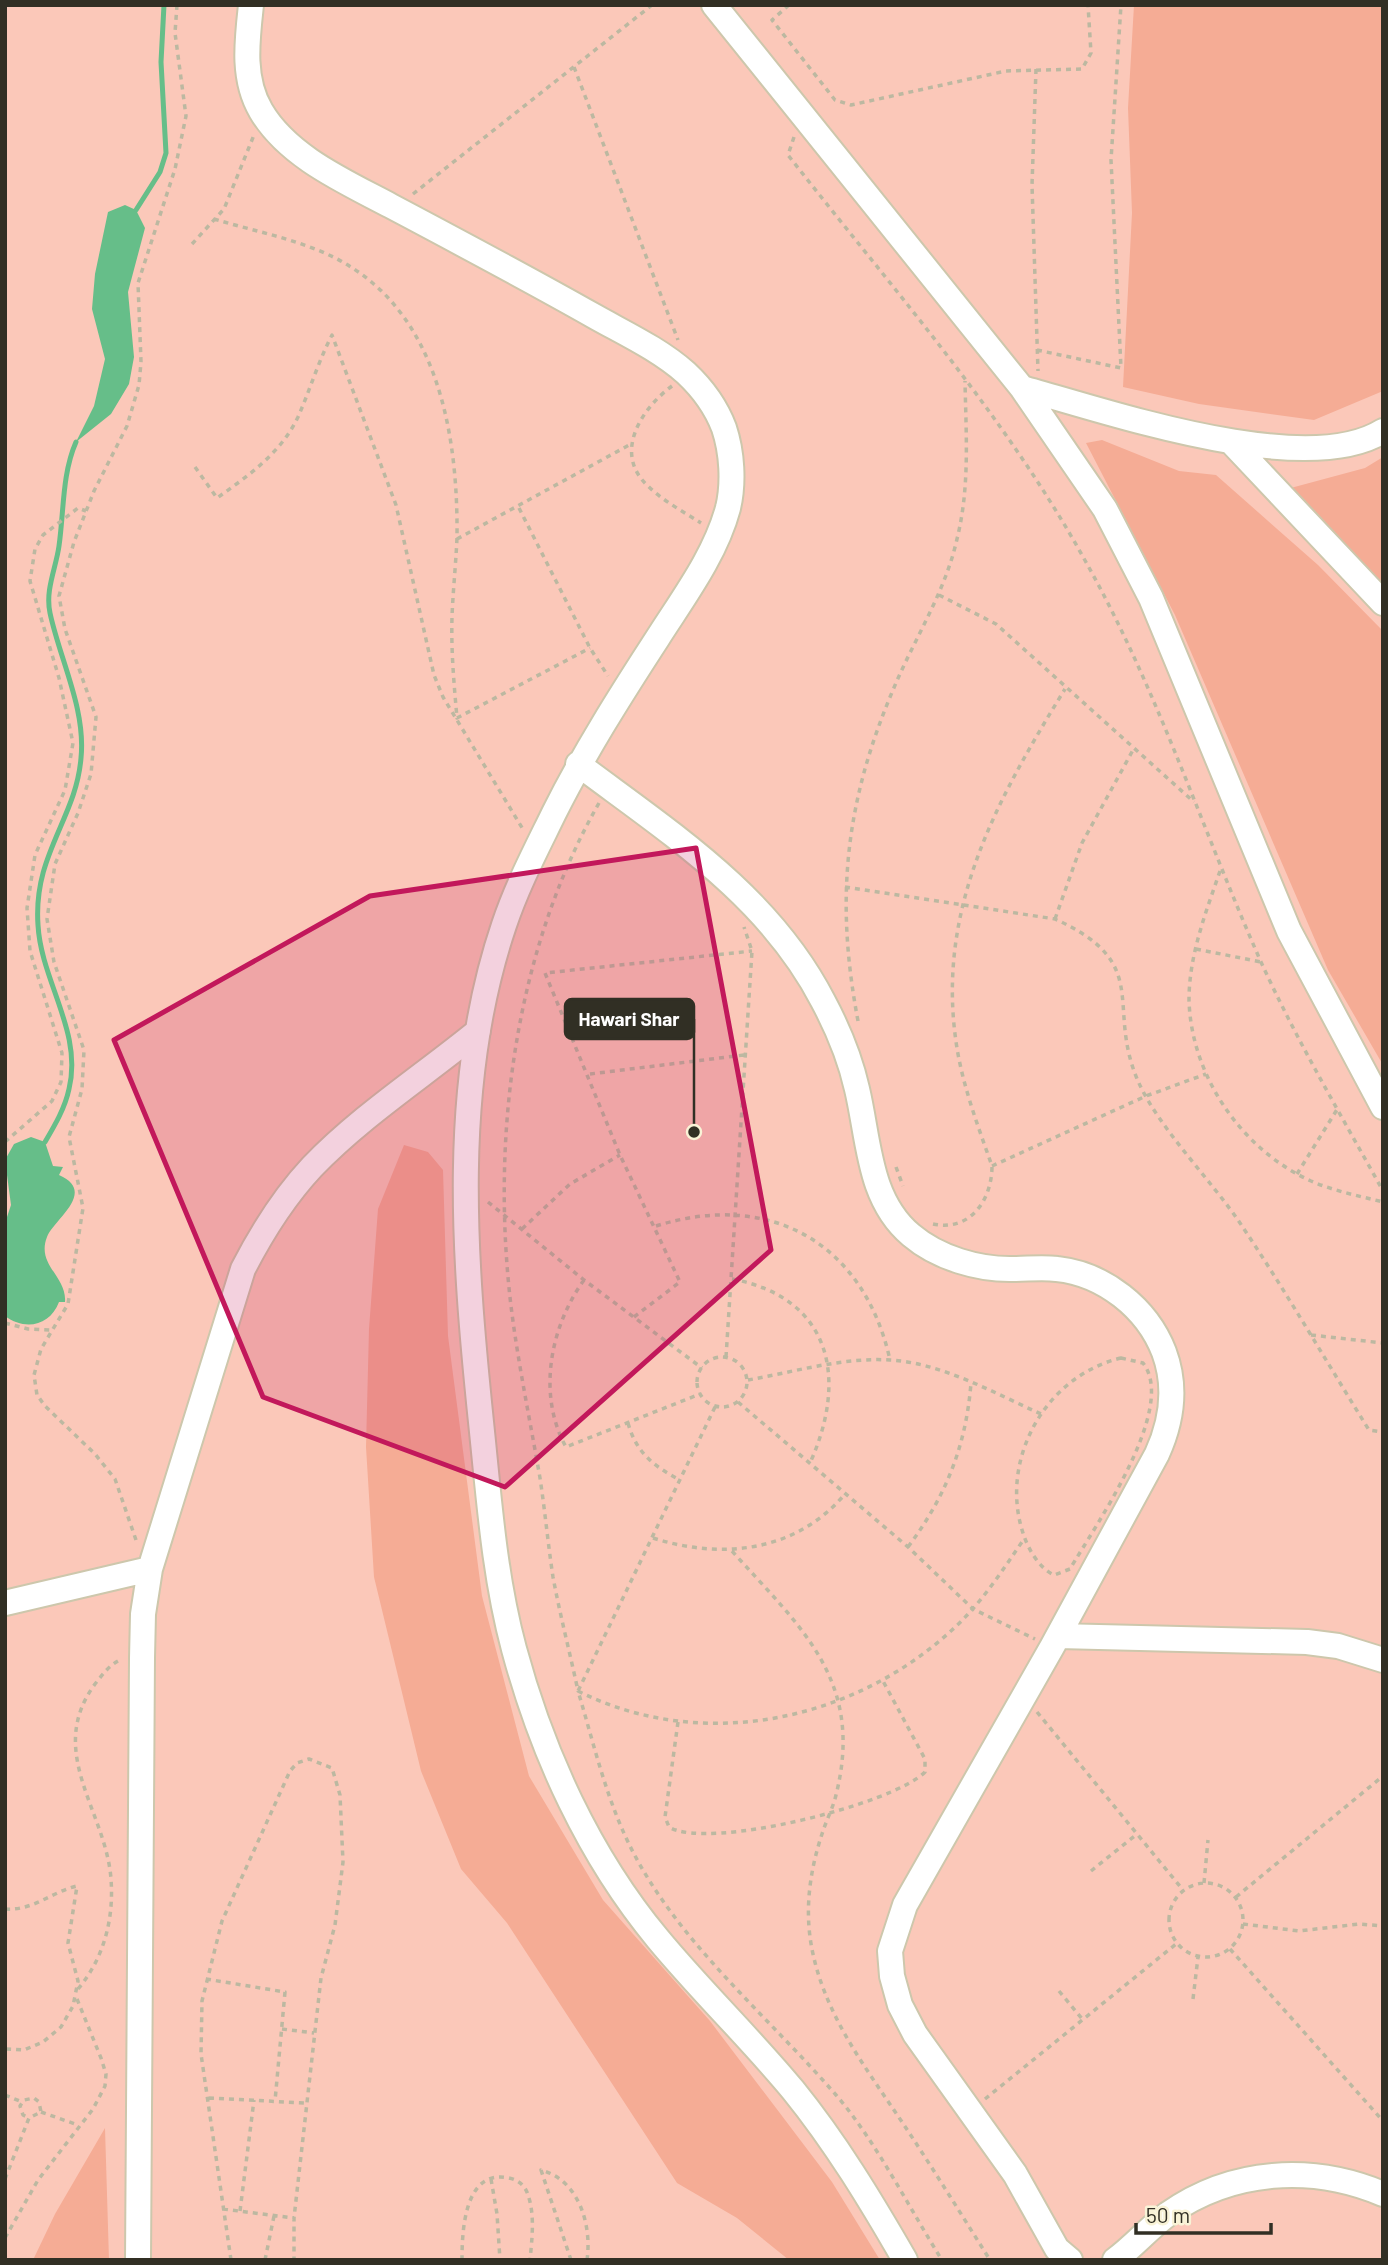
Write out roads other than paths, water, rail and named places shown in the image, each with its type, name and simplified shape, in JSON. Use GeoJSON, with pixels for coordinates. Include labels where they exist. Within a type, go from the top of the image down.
{"type":"FeatureCollection","features":[{"type":"Feature","properties":{"kind":"street"},"geometry":{"type":"LineString","coordinates":[[251,5],[248,71],[262,114],[286,141],[319,166],[671,361],[690,377],[716,411],[726,432],[730,503],[718,534],[703,566],[578,764],[535,850],[504,924],[478,1031],[464,1182],[472,1331],[502,1595],[529,1700],[573,1805],[639,1914],[794,2091],[838,2151],[905,2260]]}},
{"type":"Feature","properties":{"kind":"street"},"geometry":{"type":"LineString","coordinates":[[714,5],[801,115],[1030,391],[1087,481],[1133,561],[1186,678],[1289,931],[1383,1107]]}},
{"type":"Feature","properties":{"kind":"street"},"geometry":{"type":"LineString","coordinates":[[1030,391],[1233,444],[1287,449],[1330,446],[1373,437],[1383,431]]}},
{"type":"Feature","properties":{"kind":"street"},"geometry":{"type":"LineString","coordinates":[[1233,444],[1383,603]]}},
{"type":"Feature","properties":{"kind":"street"},"geometry":{"type":"LineString","coordinates":[[578,764],[724,877],[769,920],[806,968],[834,1023],[851,1067],[880,1192],[902,1227],[938,1251],[977,1266],[1056,1269],[1090,1277],[1120,1294],[1156,1333],[1167,1359],[1172,1395],[1166,1436],[1055,1642],[905,1905],[890,1951],[895,1991],[908,2021],[1027,2193],[1057,2249],[1070,2260]]}},
{"type":"Feature","properties":{"kind":"street"},"geometry":{"type":"LineString","coordinates":[[138,2260],[142,1658],[143,1614],[150,1569],[239,1282],[265,1227],[312,1168],[331,1149],[478,1031]]}},
{"type":"Feature","properties":{"kind":"street"},"geometry":{"type":"LineString","coordinates":[[5,1603],[150,1569]]}},
{"type":"Feature","properties":{"kind":"street"},"geometry":{"type":"LineString","coordinates":[[1055,1642],[1307,1642],[1338,1646],[1383,1660]]}},
{"type":"Feature","properties":{"kind":"street"},"geometry":{"type":"LineString","coordinates":[[1115,2260],[1169,2214],[1189,2201],[1239,2181],[1266,2175],[1313,2175],[1360,2185],[1383,2194]]}},
{"type":"Feature","properties":{"kind":"waterway"},"geometry":{"type":"LineString","coordinates":[[136,210],[160,172],[166,153],[161,62],[164,5]]}},
{"type":"Feature","properties":{"kind":"waterway"},"geometry":{"type":"LineString","coordinates":[[45,1142],[65,1103],[72,1068],[66,1027],[41,946],[38,900],[48,857],[78,780],[81,758],[80,721],[49,604],[66,480],[76,442]]}},
{"type":"Feature","properties":{"kind":"place","name":"Hawari Shar"},"geometry":{"type":"Point","coordinates":[694,1132]}}]}
